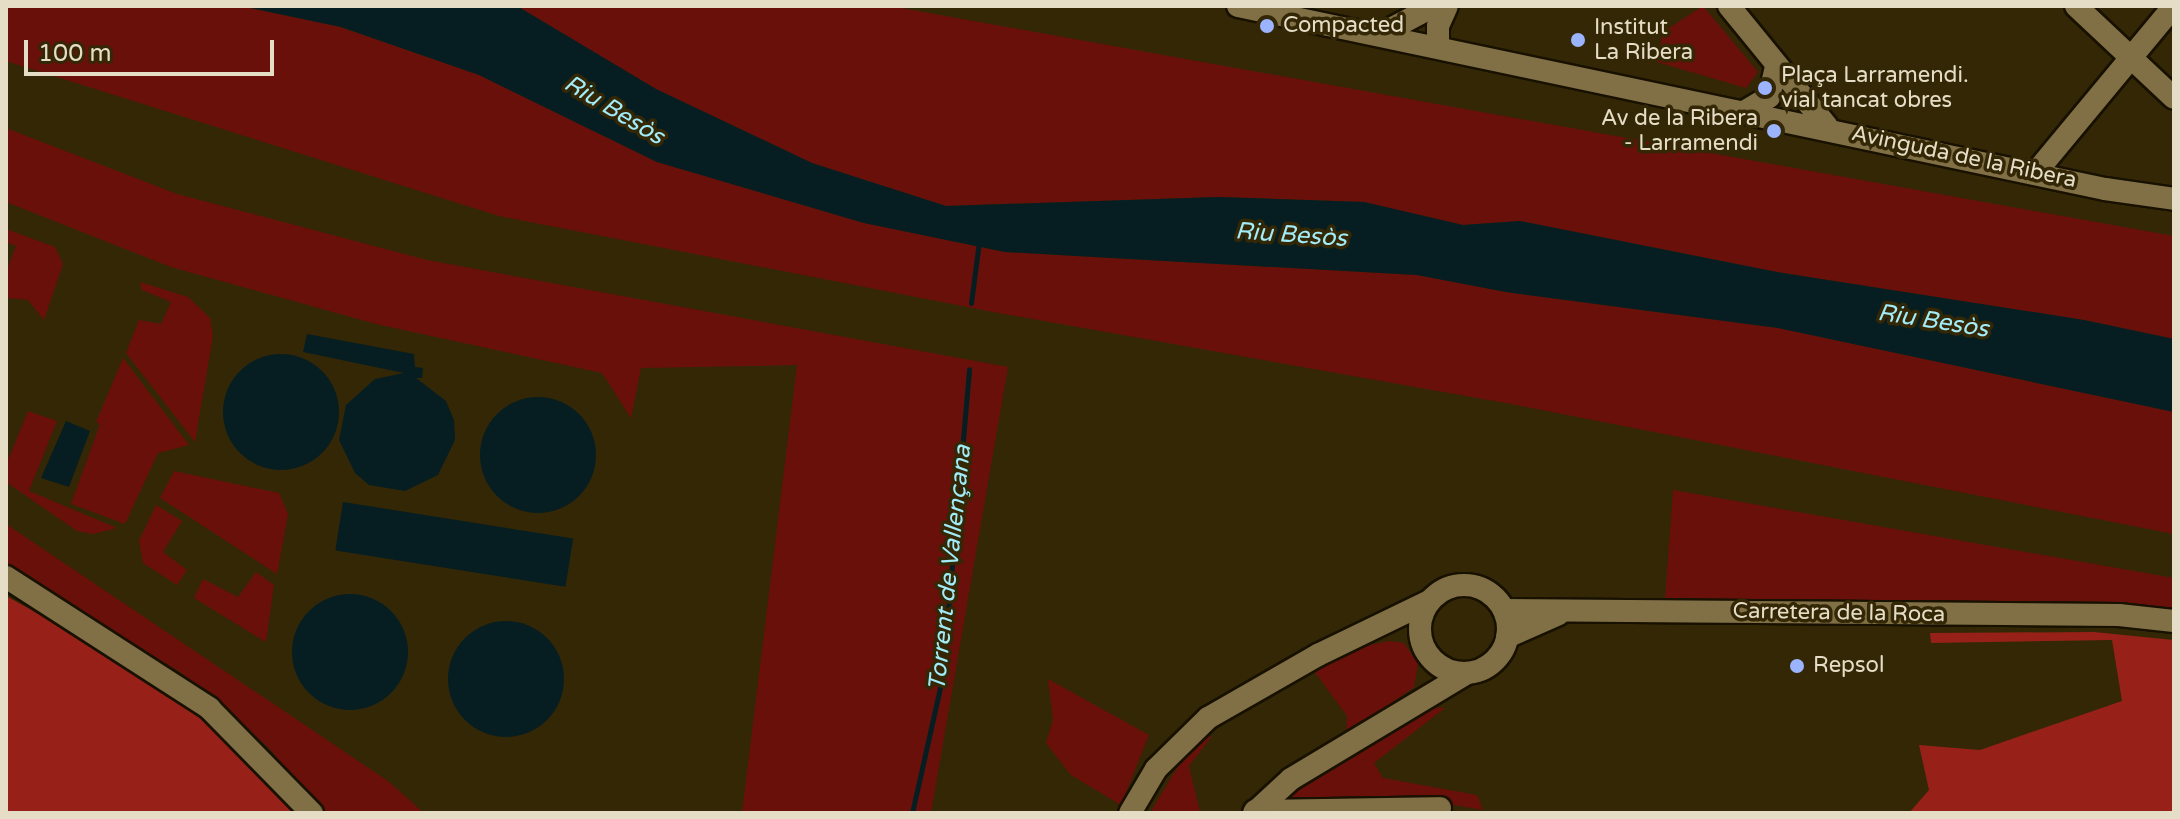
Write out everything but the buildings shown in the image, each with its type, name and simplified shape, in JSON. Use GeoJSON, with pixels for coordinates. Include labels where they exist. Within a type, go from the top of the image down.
{"type":"FeatureCollection","features":[{"type":"Feature","properties":{"kind":"street","name":"Avinguda de la Ribera"},"geometry":{"type":"LineString","coordinates":[[1238,6],[1383,33],[1744,112],[1827,126],[2037,171],[2105,189],[2174,199]]}},
{"type":"Feature","properties":{"kind":"street"},"geometry":{"type":"LineString","coordinates":[[1383,33],[1434,6]]}},
{"type":"Feature","properties":{"kind":"street"},"geometry":{"type":"LineString","coordinates":[[1438,47],[1438,26],[1447,6]]}},
{"type":"Feature","properties":{"kind":"street"},"geometry":{"type":"LineString","coordinates":[[2076,6],[2174,98]]}},
{"type":"Feature","properties":{"kind":"street"},"geometry":{"type":"LineString","coordinates":[[2037,171],[2174,6]]}},
{"type":"Feature","properties":{"kind":"street"},"geometry":{"type":"LineString","coordinates":[[1739,10],[1776,67],[1827,126]]}},
{"type":"Feature","properties":{"kind":"street"},"geometry":{"type":"LineString","coordinates":[[1744,112],[1769,97],[1776,67]]}},
{"type":"Feature","properties":{"kind":"street"},"geometry":{"type":"LineString","coordinates":[[6,577],[209,708],[312,813]]}},
{"type":"Feature","properties":{"kind":"street"},"geometry":{"type":"LineString","coordinates":[[1130,813],[1156,769],[1208,718],[1318,655],[1385,626],[1454,586],[1474,586],[1492,594],[1504,610],[1507,637],[1493,663],[1466,674],[1291,779],[1255,812]]}},
{"type":"Feature","properties":{"kind":"street"},"geometry":{"type":"LineString","coordinates":[[1429,601],[1420,635],[1436,663],[1466,674]]}},
{"type":"Feature","properties":{"kind":"street","name":"Carretera de la Roca"},"geometry":{"type":"LineString","coordinates":[[1504,610],[2119,615],[2174,621]]}},
{"type":"Feature","properties":{"kind":"street"},"geometry":{"type":"LineString","coordinates":[[1507,637],[1568,611]]}},
{"type":"Feature","properties":{"kind":"street"},"geometry":{"type":"LineString","coordinates":[[1385,626],[1420,635]]}},
{"type":"Feature","properties":{"kind":"street"},"geometry":{"type":"LineString","coordinates":[[1418,702],[1436,663]]}},
{"type":"Feature","properties":{"kind":"street"},"geometry":{"type":"LineString","coordinates":[[1255,812],[1440,808]]}},
{"type":"Feature","properties":{"kind":"shaded area"},"geometry":{"type":"Polygon","coordinates":[[[6,6],[241,6],[340,27],[479,75],[657,162],[864,223],[1005,252],[1417,275],[1506,292],[1778,328],[2174,412],[2174,534],[1511,404],[993,312],[499,216],[6,61],[6,6]]]}},
{"type":"Feature","properties":{"kind":"shaded area"},"geometry":{"type":"Polygon","coordinates":[[[517,6],[890,6],[2174,236],[2174,339],[2084,320],[1777,272],[1520,221],[1463,225],[1364,202],[1218,197],[946,206],[812,163],[656,89],[517,6]]]}},
{"type":"Feature","properties":{"kind":"shaded area"},"geometry":{"type":"Polygon","coordinates":[[[1703,6],[1758,72],[1746,88],[1657,62],[1663,32],[1703,6]]]}},
{"type":"Feature","properties":{"kind":"shaded area"},"geometry":{"type":"Polygon","coordinates":[[[6,128],[177,194],[427,260],[1008,367],[931,813],[742,813],[797,365],[641,368],[631,418],[602,373],[376,324],[171,267],[6,202],[6,128]]]}},
{"type":"Feature","properties":{"kind":"shaded area"},"geometry":{"type":"Polygon","coordinates":[[[6,229],[55,247],[63,264],[44,320],[28,300],[8,298],[6,272],[16,246],[6,242],[6,229]]]}},
{"type":"Feature","properties":{"kind":"shaded area"},"geometry":{"type":"Polygon","coordinates":[[[140,282],[188,297],[210,318],[213,336],[195,442],[126,353],[139,320],[161,324],[171,302],[142,290],[140,282]]]}},
{"type":"Feature","properties":{"kind":"shaded area"},"geometry":{"type":"Polygon","coordinates":[[[123,358],[189,445],[158,453],[125,524],[71,504],[100,424],[96,422],[123,358]]]}},
{"type":"Feature","properties":{"kind":"shaded area"},"geometry":{"type":"Polygon","coordinates":[[[28,411],[57,421],[29,491],[117,528],[93,534],[77,531],[6,482],[6,465],[28,411]]]}},
{"type":"Feature","properties":{"kind":"shaded area"},"geometry":{"type":"Polygon","coordinates":[[[174,471],[279,493],[288,514],[277,574],[160,498],[174,471]]]}},
{"type":"Feature","properties":{"kind":"shaded area"},"geometry":{"type":"Polygon","coordinates":[[[1673,490],[2174,578],[2174,612],[2121,604],[1665,600],[1673,490]]]}},
{"type":"Feature","properties":{"kind":"shaded area"},"geometry":{"type":"Polygon","coordinates":[[[156,505],[182,521],[163,552],[187,570],[177,585],[143,563],[139,541],[156,505]]]}},
{"type":"Feature","properties":{"kind":"shaded area"},"geometry":{"type":"Polygon","coordinates":[[[6,524],[388,781],[424,813],[324,813],[267,746],[180,672],[6,567],[6,524]]]}},
{"type":"Feature","properties":{"kind":"shaded area"},"geometry":{"type":"Polygon","coordinates":[[[256,572],[274,585],[266,642],[194,598],[203,579],[238,597],[256,572]]]}},
{"type":"Feature","properties":{"kind":"shaded area"},"geometry":{"type":"Polygon","coordinates":[[[6,596],[92,643],[206,721],[294,813],[6,813],[6,596]]]}},
{"type":"Feature","properties":{"kind":"shaded area"},"geometry":{"type":"Polygon","coordinates":[[[2094,632],[2174,640],[2174,813],[1909,813],[1929,790],[1919,745],[1980,750],[2122,701],[2112,640],[1931,643],[1930,633],[2094,632]]]}},
{"type":"Feature","properties":{"kind":"shaded area"},"geometry":{"type":"Polygon","coordinates":[[[1389,641],[1404,643],[1418,663],[1414,687],[1346,736],[1347,716],[1314,671],[1356,648],[1389,641]]]}},
{"type":"Feature","properties":{"kind":"shaded area"},"geometry":{"type":"Polygon","coordinates":[[[1048,679],[1149,735],[1121,805],[1071,775],[1046,743],[1053,720],[1048,679]]]}},
{"type":"Feature","properties":{"kind":"shaded area"},"geometry":{"type":"Polygon","coordinates":[[[1429,707],[1445,708],[1374,763],[1383,778],[1477,795],[1483,810],[1431,801],[1285,798],[1429,707]]]}},
{"type":"Feature","properties":{"kind":"shaded area"},"geometry":{"type":"Polygon","coordinates":[[[1212,736],[1189,766],[1200,812],[1208,813],[1150,813],[1195,738],[1212,736]]]}},
{"type":"Feature","properties":{"kind":"water","name":"Riu Besòs"},"geometry":{"type":"Polygon","coordinates":[[[241,6],[517,6],[656,89],[812,163],[946,206],[1218,197],[1364,202],[1463,225],[1520,221],[1777,272],[2084,320],[2174,339],[2174,412],[1778,328],[1506,292],[1417,275],[1005,252],[864,223],[657,162],[479,75],[341,27],[241,6]]]}},
{"type":"Feature","properties":{"kind":"water"},"geometry":{"type":"Polygon","coordinates":[[[307,334],[414,354],[415,367],[423,368],[422,378],[416,378],[446,401],[454,420],[455,440],[438,475],[405,491],[369,485],[355,473],[339,440],[346,405],[375,379],[404,373],[303,352],[307,334]]]}},
{"type":"Feature","properties":{"kind":"water"},"geometry":{"type":"Polygon","coordinates":[[[281,354],[303,359],[322,371],[334,390],[339,412],[334,434],[322,453],[303,465],[281,470],[259,465],[240,453],[228,434],[223,412],[228,390],[240,371],[259,359],[281,354]]]}},
{"type":"Feature","properties":{"kind":"water"},"geometry":{"type":"Polygon","coordinates":[[[538,397],[560,402],[579,414],[591,433],[596,455],[591,477],[579,496],[560,508],[538,513],[516,508],[497,496],[485,477],[480,455],[485,433],[497,414],[516,402],[538,397]]]}},
{"type":"Feature","properties":{"kind":"water"},"geometry":{"type":"Polygon","coordinates":[[[66,421],[90,431],[69,487],[41,478],[66,421]]]}},
{"type":"Feature","properties":{"kind":"water"},"geometry":{"type":"Polygon","coordinates":[[[343,502],[573,538],[565,587],[335,550],[343,502]]]}},
{"type":"Feature","properties":{"kind":"water"},"geometry":{"type":"Polygon","coordinates":[[[350,594],[372,599],[391,611],[403,630],[408,652],[403,674],[391,693],[372,705],[350,710],[328,705],[309,693],[297,674],[292,652],[297,630],[309,611],[328,599],[350,594]]]}},
{"type":"Feature","properties":{"kind":"water"},"geometry":{"type":"Polygon","coordinates":[[[506,621],[528,626],[547,638],[559,657],[564,679],[559,701],[547,720],[528,732],[506,737],[484,732],[465,720],[453,701],[448,679],[453,657],[465,638],[484,626],[506,621]]]}},
{"type":"Feature","properties":{"kind":"waterway","name":"Torrent de Vallençana"},"geometry":{"type":"LineString","coordinates":[[971,303],[979,241]]}},
{"type":"Feature","properties":{"kind":"waterway","name":"Torrent de Vallençana"},"geometry":{"type":"LineString","coordinates":[[912,813],[942,679],[969,369]]}},
{"type":"Feature","properties":{"kind":"place","name":"Compacted"},"geometry":{"type":"Point","coordinates":[1267,26]}},
{"type":"Feature","properties":{"kind":"place","name":"Institut La Ribera"},"geometry":{"type":"Point","coordinates":[1578,40]}},
{"type":"Feature","properties":{"kind":"place","name":"Plaça Larramendi. vial tancat obres"},"geometry":{"type":"Point","coordinates":[1765,88]}},
{"type":"Feature","properties":{"kind":"place","name":"Av de la Ribera - Larramendi"},"geometry":{"type":"Point","coordinates":[1774,131]}},
{"type":"Feature","properties":{"kind":"place","name":"Repsol"},"geometry":{"type":"Point","coordinates":[1797,666]}}]}
